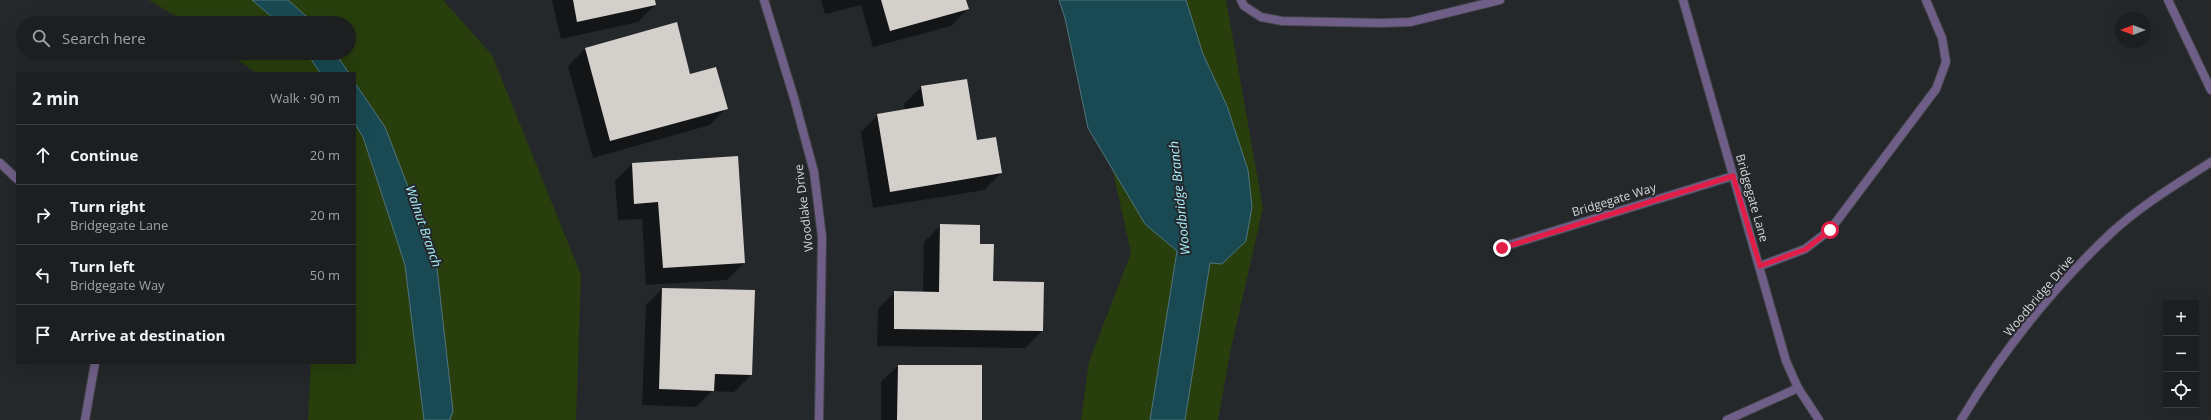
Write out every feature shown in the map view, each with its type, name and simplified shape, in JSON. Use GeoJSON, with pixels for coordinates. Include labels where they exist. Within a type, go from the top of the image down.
{"type":"FeatureCollection","features":[{"type":"Feature","properties":{"kind":"street","name":"Woodlake Drive"},"geometry":{"type":"LineString","coordinates":[[764,0],[794,98],[814,172],[822,238],[819,420]]}},
{"type":"Feature","properties":{"kind":"street"},"geometry":{"type":"LineString","coordinates":[[1241,0],[1244,6],[1261,17],[1282,21],[1382,23],[1410,22],[1500,0]]}},
{"type":"Feature","properties":{"kind":"street","name":"Bridgegate Lane"},"geometry":{"type":"LineString","coordinates":[[1683,0],[1786,361],[1798,388],[1819,420]]}},
{"type":"Feature","properties":{"kind":"street"},"geometry":{"type":"LineString","coordinates":[[1760,266],[1806,249],[1830,230],[1936,90],[1946,62],[1942,38],[1926,0]]}},
{"type":"Feature","properties":{"kind":"street"},"geometry":{"type":"LineString","coordinates":[[2168,0],[2211,90]]}},
{"type":"Feature","properties":{"kind":"street","name":"Woodbridge Drive"},"geometry":{"type":"LineString","coordinates":[[1961,420],[1979,390],[2064,281],[2111,234],[2165,192],[2211,162]]}},
{"type":"Feature","properties":{"kind":"street"},"geometry":{"type":"LineString","coordinates":[[0,163],[16,178]]}},
{"type":"Feature","properties":{"kind":"street","name":"Bridgegate Way"},"geometry":{"type":"LineString","coordinates":[[1502,248],[1733,176]]}},
{"type":"Feature","properties":{"kind":"street"},"geometry":{"type":"LineString","coordinates":[[85,420],[95,364]]}},
{"type":"Feature","properties":{"kind":"street"},"geometry":{"type":"LineString","coordinates":[[1727,420],[1798,388]]}},
{"type":"Feature","properties":{"kind":"green space"},"geometry":{"type":"Polygon","coordinates":[[[149,0],[443,0],[492,55],[581,275],[576,420],[308,420],[311,364],[356,364],[356,72],[255,72],[238,60],[356,60],[356,16],[175,16],[149,0]]]}},
{"type":"Feature","properties":{"kind":"green space"},"geometry":{"type":"Polygon","coordinates":[[[1073,0],[1226,0],[1263,208],[1231,348],[1218,420],[1081,420],[1089,362],[1131,253],[1078,14],[1073,0]]]}},
{"type":"Feature","properties":{"kind":"water"},"geometry":{"type":"Polygon","coordinates":[[[252,0],[288,0],[306,16],[271,16],[252,0]]]}},
{"type":"Feature","properties":{"kind":"water","name":"Woodbridge Branch"},"geometry":{"type":"Polygon","coordinates":[[[1059,0],[1186,0],[1203,54],[1227,106],[1248,170],[1252,207],[1246,241],[1222,264],[1210,263],[1185,420],[1150,420],[1177,251],[1145,224],[1088,128],[1065,18],[1059,0]]]}},
{"type":"Feature","properties":{"kind":"water"},"geometry":{"type":"Polygon","coordinates":[[[312,60],[340,60],[348,72],[319,72],[312,60]]]}},
{"type":"Feature","properties":{"kind":"water"},"geometry":{"type":"Polygon","coordinates":[[[356,84],[385,127],[436,259],[453,411],[450,420],[424,420],[405,265],[363,137],[356,126],[356,84]]]}},
{"type":"Feature","properties":{"kind":"building"},"geometry":{"type":"Polygon","coordinates":[[[573,0],[655,0],[656,5],[577,22],[573,0]]]}},
{"type":"Feature","properties":{"kind":"building"},"geometry":{"type":"Polygon","coordinates":[[[881,0],[966,0],[969,9],[890,31],[881,0]]]}},
{"type":"Feature","properties":{"kind":"building"},"geometry":{"type":"Polygon","coordinates":[[[677,22],[690,74],[716,67],[728,109],[610,141],[585,48],[677,22]]]}},
{"type":"Feature","properties":{"kind":"building"},"geometry":{"type":"Polygon","coordinates":[[[967,79],[977,140],[996,137],[1002,173],[890,192],[877,114],[924,106],[921,86],[967,79]]]}},
{"type":"Feature","properties":{"kind":"building"},"geometry":{"type":"Polygon","coordinates":[[[738,156],[745,263],[663,268],[658,202],[634,204],[632,163],[738,156]]]}},
{"type":"Feature","properties":{"kind":"building"},"geometry":{"type":"Polygon","coordinates":[[[940,224],[980,225],[980,244],[994,244],[993,281],[1044,282],[1043,331],[894,329],[894,291],[939,292],[940,224]]]}},
{"type":"Feature","properties":{"kind":"building"},"geometry":{"type":"Polygon","coordinates":[[[662,288],[755,290],[752,375],[715,374],[714,391],[659,389],[662,288]]]}},
{"type":"Feature","properties":{"kind":"building"},"geometry":{"type":"Polygon","coordinates":[[[898,365],[982,365],[982,420],[897,420],[898,365]]]}},
{"type":"Feature","properties":{"kind":"route"},"geometry":{"type":"LineString","coordinates":[[1502,248],[1733,176],[1760,266],[1806,249],[1830,230]]}},
{"type":"Feature","properties":{"kind":"water label","name":"Walnut Branch"},"geometry":{"type":"Point","coordinates":[424,226]}}]}
